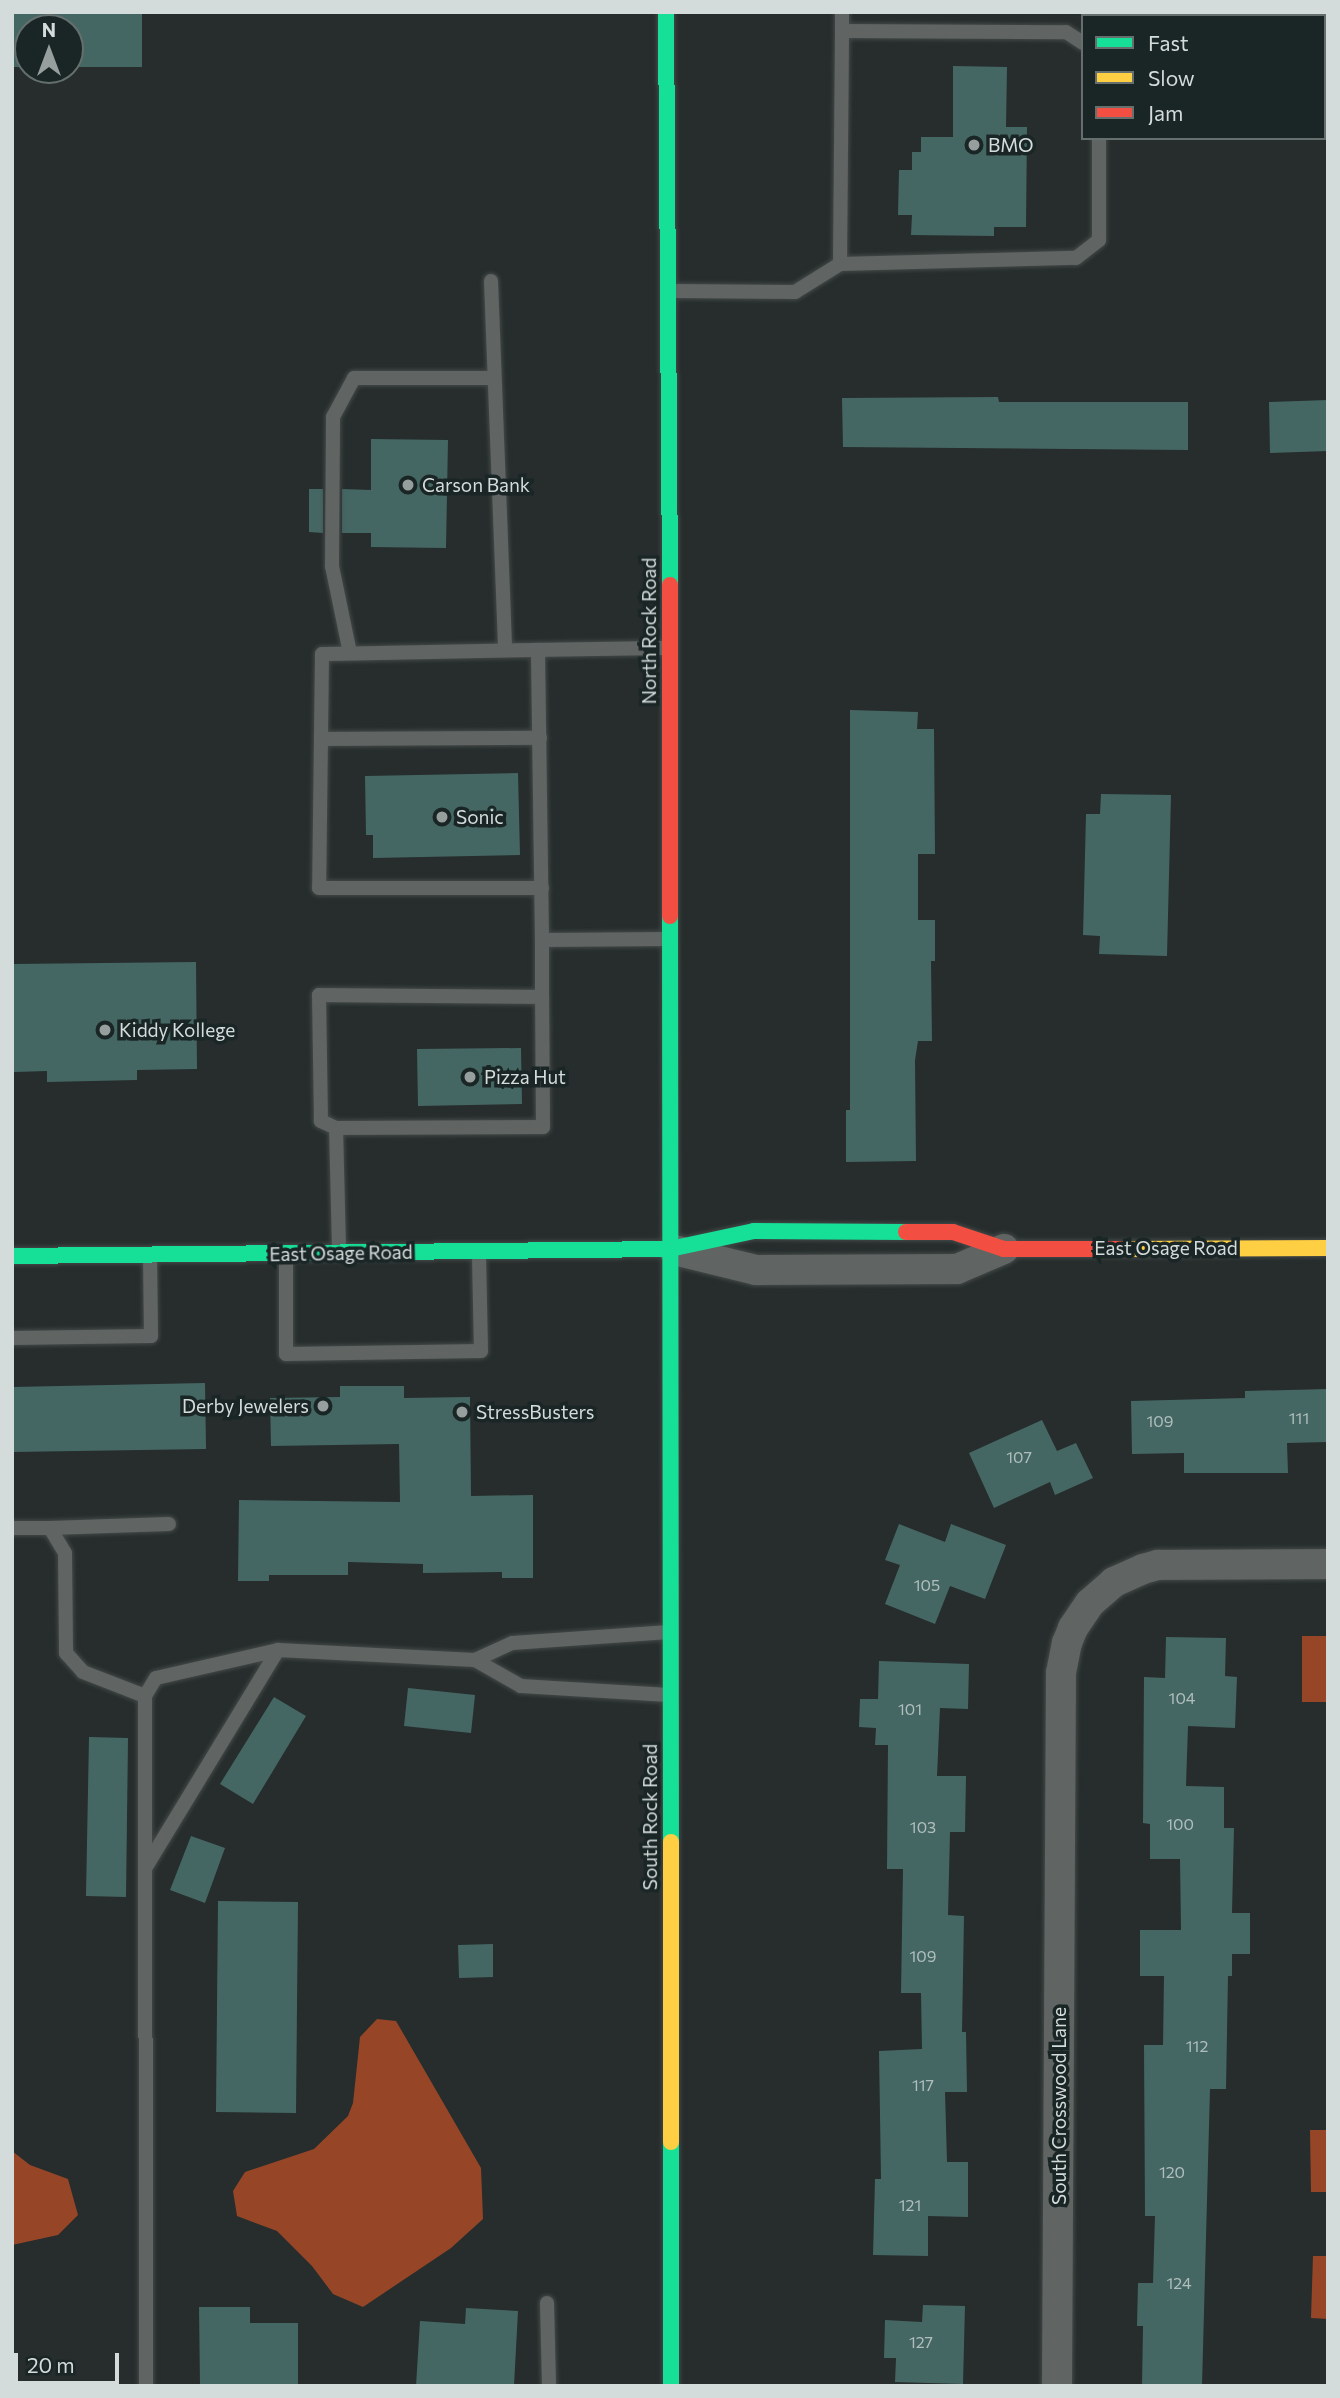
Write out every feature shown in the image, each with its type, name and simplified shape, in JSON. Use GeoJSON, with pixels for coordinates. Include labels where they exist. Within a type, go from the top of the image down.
{"type":"FeatureCollection","features":[{"type":"Feature","properties":{"kind":"main road","name":"North Rock Road"},"geometry":{"type":"LineString","coordinates":[[666,12],[670,291],[670,1249]]}},
{"type":"Feature","properties":{"kind":"main road","name":"East Osage Road"},"geometry":{"type":"LineString","coordinates":[[1004,1249],[1328,1248]]}},
{"type":"Feature","properties":{"kind":"main road","name":"East Osage Road"},"geometry":{"type":"LineString","coordinates":[[12,1256],[670,1249]]}},
{"type":"Feature","properties":{"kind":"main road","name":"South Rock Road"},"geometry":{"type":"LineString","coordinates":[[670,1249],[671,2386]]}},
{"type":"Feature","properties":{"kind":"street","name":"East Osage Road"},"geometry":{"type":"LineString","coordinates":[[670,1249],[756,1270],[957,1269],[1004,1249]]}},
{"type":"Feature","properties":{"kind":"street","name":"South Crosswood Lane"},"geometry":{"type":"LineString","coordinates":[[1057,2386],[1060,1673],[1073,1628],[1090,1603],[1114,1582],[1158,1564],[1328,1564]]}},
{"type":"Feature","properties":{"kind":"lane"},"geometry":{"type":"LineString","coordinates":[[840,264],[842,12]]}},
{"type":"Feature","properties":{"kind":"lane"},"geometry":{"type":"LineString","coordinates":[[842,30],[1066,32],[1081,42]]}},
{"type":"Feature","properties":{"kind":"lane"},"geometry":{"type":"LineString","coordinates":[[670,291],[794,292],[840,264],[1076,258],[1099,240],[1099,140]]}},
{"type":"Feature","properties":{"kind":"lane"},"geometry":{"type":"LineString","coordinates":[[491,281],[505,650]]}},
{"type":"Feature","properties":{"kind":"lane"},"geometry":{"type":"LineString","coordinates":[[350,653],[332,566],[333,417],[354,377],[494,377]]}},
{"type":"Feature","properties":{"kind":"lane"},"geometry":{"type":"LineString","coordinates":[[542,888],[319,888],[322,654],[670,648]]}},
{"type":"Feature","properties":{"kind":"lane"},"geometry":{"type":"LineString","coordinates":[[538,650],[542,888],[543,1127],[336,1128],[321,1121],[319,995],[542,997]]}},
{"type":"Feature","properties":{"kind":"lane"},"geometry":{"type":"LineString","coordinates":[[321,739],[540,738]]}},
{"type":"Feature","properties":{"kind":"lane"},"geometry":{"type":"LineString","coordinates":[[542,940],[670,939]]}},
{"type":"Feature","properties":{"kind":"lane"},"geometry":{"type":"LineString","coordinates":[[336,1128],[339,1253]]}},
{"type":"Feature","properties":{"kind":"lane"},"geometry":{"type":"LineString","coordinates":[[286,1254],[286,1354],[426,1352],[481,1351],[479,1251]]}},
{"type":"Feature","properties":{"kind":"lane"},"geometry":{"type":"LineString","coordinates":[[12,1338],[151,1336],[150,1254]]}},
{"type":"Feature","properties":{"kind":"lane"},"geometry":{"type":"LineString","coordinates":[[12,1528],[169,1524]]}},
{"type":"Feature","properties":{"kind":"lane"},"geometry":{"type":"LineString","coordinates":[[50,1528],[65,1553],[66,1653],[83,1672],[145,1696]]}},
{"type":"Feature","properties":{"kind":"lane"},"geometry":{"type":"LineString","coordinates":[[475,1660],[512,1643],[671,1631]]}},
{"type":"Feature","properties":{"kind":"lane"},"geometry":{"type":"LineString","coordinates":[[145,1868],[278,1650]]}},
{"type":"Feature","properties":{"kind":"lane"},"geometry":{"type":"LineString","coordinates":[[146,2386],[145,1696],[156,1678],[278,1650],[475,1660],[521,1686],[671,1695]]}},
{"type":"Feature","properties":{"kind":"lane"},"geometry":{"type":"LineString","coordinates":[[547,2303],[549,2386]]}},
{"type":"Feature","properties":{"kind":"shaded area"},"geometry":{"type":"Polygon","coordinates":[[[1302,1636],[1328,1636],[1328,1702],[1302,1702],[1302,1636]]]}},
{"type":"Feature","properties":{"kind":"shaded area"},"geometry":{"type":"Polygon","coordinates":[[[377,2019],[396,2021],[481,2168],[483,2219],[451,2248],[363,2307],[333,2294],[312,2266],[277,2231],[237,2216],[233,2191],[245,2172],[314,2149],[348,2116],[353,2103],[360,2037],[377,2019]]]}},
{"type":"Feature","properties":{"kind":"shaded area"},"geometry":{"type":"Polygon","coordinates":[[[1310,2130],[1328,2130],[1328,2192],[1311,2192],[1310,2130]]]}},
{"type":"Feature","properties":{"kind":"shaded area"},"geometry":{"type":"Polygon","coordinates":[[[12,2151],[30,2165],[68,2179],[78,2215],[58,2235],[12,2245],[12,2151]]]}},
{"type":"Feature","properties":{"kind":"shaded area"},"geometry":{"type":"Polygon","coordinates":[[[1313,2256],[1328,2256],[1328,2319],[1311,2318],[1313,2256]]]}},
{"type":"Feature","properties":{"kind":"building"},"geometry":{"type":"Polygon","coordinates":[[[12,12],[142,12],[142,67],[84,67],[84,14],[14,14],[12,67],[12,12]]]}},
{"type":"Feature","properties":{"kind":"building","name":"BMO"},"geometry":{"type":"Polygon","coordinates":[[[953,66],[1007,67],[1006,127],[1027,127],[1026,227],[994,227],[994,236],[911,235],[912,215],[898,215],[899,170],[912,170],[912,152],[921,152],[921,137],[953,137],[953,66]]]}},
{"type":"Feature","properties":{"kind":"building"},"geometry":{"type":"Polygon","coordinates":[[[998,397],[999,402],[1188,402],[1188,450],[843,447],[842,398],[998,397]]]}},
{"type":"Feature","properties":{"kind":"building"},"geometry":{"type":"Polygon","coordinates":[[[1328,400],[1328,451],[1270,453],[1269,402],[1328,400]]]}},
{"type":"Feature","properties":{"kind":"building"},"geometry":{"type":"Polygon","coordinates":[[[371,439],[448,440],[446,548],[371,547],[371,533],[342,533],[342,489],[371,490],[371,439]]]}},
{"type":"Feature","properties":{"kind":"building"},"geometry":{"type":"Polygon","coordinates":[[[309,489],[323,489],[323,533],[309,532],[309,489]]]}},
{"type":"Feature","properties":{"kind":"building"},"geometry":{"type":"Polygon","coordinates":[[[850,710],[918,712],[917,729],[934,729],[935,854],[918,854],[918,920],[935,920],[935,961],[931,961],[932,1041],[918,1041],[915,1060],[916,1161],[846,1162],[846,1110],[850,1110],[850,710]]]}},
{"type":"Feature","properties":{"kind":"building","name":"Sonic"},"geometry":{"type":"Polygon","coordinates":[[[518,773],[520,855],[373,858],[373,835],[366,835],[365,776],[518,773]]]}},
{"type":"Feature","properties":{"kind":"building"},"geometry":{"type":"Polygon","coordinates":[[[1101,794],[1171,795],[1167,956],[1099,954],[1100,936],[1083,935],[1086,814],[1100,814],[1101,794]]]}},
{"type":"Feature","properties":{"kind":"building","name":"Kiddy Kollege"},"geometry":{"type":"Polygon","coordinates":[[[196,962],[197,1069],[137,1070],[137,1080],[47,1082],[47,1071],[14,1072],[12,964],[196,962]]]}},
{"type":"Feature","properties":{"kind":"building","name":"Pizza Hut"},"geometry":{"type":"Polygon","coordinates":[[[521,1048],[522,1104],[418,1106],[417,1049],[521,1048]]]}},
{"type":"Feature","properties":{"kind":"building"},"geometry":{"type":"Polygon","coordinates":[[[205,1383],[206,1449],[12,1452],[12,1387],[205,1383]]]}},
{"type":"Feature","properties":{"kind":"building"},"geometry":{"type":"Polygon","coordinates":[[[340,1386],[404,1386],[404,1398],[470,1397],[471,1496],[533,1495],[533,1578],[502,1578],[502,1572],[423,1573],[423,1564],[348,1562],[348,1575],[269,1575],[269,1581],[238,1581],[239,1500],[400,1502],[399,1444],[271,1446],[270,1398],[340,1397],[340,1386]]]}},
{"type":"Feature","properties":{"kind":"building"},"geometry":{"type":"Polygon","coordinates":[[[1328,1389],[1328,1442],[1287,1443],[1288,1473],[1184,1473],[1184,1453],[1132,1454],[1131,1401],[1245,1398],[1245,1391],[1328,1389]]]}},
{"type":"Feature","properties":{"kind":"building"},"geometry":{"type":"Polygon","coordinates":[[[1042,1420],[1057,1451],[1076,1443],[1093,1478],[1055,1495],[1050,1482],[994,1508],[969,1453],[1042,1420]]]}},
{"type":"Feature","properties":{"kind":"building"},"geometry":{"type":"Polygon","coordinates":[[[899,1524],[945,1542],[951,1524],[1006,1545],[985,1599],[950,1586],[935,1624],[885,1604],[900,1565],[885,1560],[899,1524]]]}},
{"type":"Feature","properties":{"kind":"building"},"geometry":{"type":"Polygon","coordinates":[[[1166,1637],[1226,1638],[1225,1676],[1237,1677],[1235,1728],[1188,1726],[1186,1786],[1224,1787],[1224,1828],[1234,1828],[1232,1913],[1250,1913],[1250,1954],[1232,1954],[1232,1976],[1228,1976],[1226,2089],[1210,2089],[1202,2386],[1142,2386],[1143,2326],[1137,2326],[1138,2283],[1153,2283],[1155,2216],[1145,2216],[1144,2045],[1163,2045],[1164,1976],[1140,1976],[1140,1930],[1181,1930],[1180,1859],[1150,1859],[1150,1824],[1143,1823],[1144,1677],[1165,1678],[1166,1637]]]}},
{"type":"Feature","properties":{"kind":"building"},"geometry":{"type":"Polygon","coordinates":[[[879,1661],[969,1664],[968,1709],[940,1708],[937,1776],[966,1776],[965,1832],[950,1832],[948,1915],[964,1916],[962,2032],[966,2032],[967,2092],[945,2092],[947,2162],[968,2162],[968,2217],[928,2216],[928,2256],[873,2255],[875,2179],[881,2179],[879,2051],[922,2049],[921,1993],[901,1993],[903,1869],[887,1869],[888,1745],[875,1745],[876,1728],[859,1727],[860,1699],[878,1699],[879,1661]]]}},
{"type":"Feature","properties":{"kind":"building"},"geometry":{"type":"Polygon","coordinates":[[[408,1688],[475,1695],[471,1733],[404,1726],[408,1688]]]}},
{"type":"Feature","properties":{"kind":"building"},"geometry":{"type":"Polygon","coordinates":[[[274,1697],[306,1716],[253,1804],[220,1784],[274,1697]]]}},
{"type":"Feature","properties":{"kind":"building"},"geometry":{"type":"Polygon","coordinates":[[[89,1737],[128,1738],[126,1897],[86,1896],[89,1737]]]}},
{"type":"Feature","properties":{"kind":"building"},"geometry":{"type":"Polygon","coordinates":[[[191,1836],[225,1848],[205,1903],[170,1890],[191,1836]]]}},
{"type":"Feature","properties":{"kind":"building"},"geometry":{"type":"Polygon","coordinates":[[[218,1901],[298,1902],[296,2113],[216,2112],[218,1901]]]}},
{"type":"Feature","properties":{"kind":"building"},"geometry":{"type":"Polygon","coordinates":[[[493,1944],[493,1977],[459,1978],[458,1945],[493,1944]]]}},
{"type":"Feature","properties":{"kind":"building"},"geometry":{"type":"Polygon","coordinates":[[[923,2305],[965,2306],[963,2384],[895,2382],[896,2358],[884,2358],[885,2320],[922,2322],[923,2305]]]}},
{"type":"Feature","properties":{"kind":"building"},"geometry":{"type":"Polygon","coordinates":[[[199,2307],[250,2307],[250,2323],[298,2323],[298,2386],[200,2386],[199,2307]]]}},
{"type":"Feature","properties":{"kind":"building"},"geometry":{"type":"Polygon","coordinates":[[[466,2308],[518,2311],[514,2386],[416,2386],[420,2321],[465,2324],[466,2308]]]}},
{"type":"Feature","properties":{"kind":"traffic: fast"},"geometry":{"type":"LineString","coordinates":[[666,12],[670,585]]}},
{"type":"Feature","properties":{"kind":"traffic: fast"},"geometry":{"type":"LineString","coordinates":[[670,916],[671,1842]]}},
{"type":"Feature","properties":{"kind":"traffic: fast"},"geometry":{"type":"LineString","coordinates":[[12,1256],[670,1249],[754,1231],[906,1232]]}},
{"type":"Feature","properties":{"kind":"traffic: fast"},"geometry":{"type":"LineString","coordinates":[[671,2142],[671,2386]]}},
{"type":"Feature","properties":{"kind":"traffic: slow"},"geometry":{"type":"LineString","coordinates":[[1123,1249],[1328,1248]]}},
{"type":"Feature","properties":{"kind":"traffic: slow"},"geometry":{"type":"LineString","coordinates":[[671,1842],[671,2142]]}},
{"type":"Feature","properties":{"kind":"traffic: jam"},"geometry":{"type":"LineString","coordinates":[[670,585],[670,916]]}},
{"type":"Feature","properties":{"kind":"traffic: jam"},"geometry":{"type":"LineString","coordinates":[[906,1232],[953,1232],[1004,1249],[1123,1249]]}},
{"type":"Feature","properties":{"kind":"place","name":"BMO"},"geometry":{"type":"Point","coordinates":[974,145]}},
{"type":"Feature","properties":{"kind":"place","name":"Carson Bank"},"geometry":{"type":"Point","coordinates":[408,485]}},
{"type":"Feature","properties":{"kind":"place","name":"Sonic"},"geometry":{"type":"Point","coordinates":[442,817]}},
{"type":"Feature","properties":{"kind":"place","name":"Kiddy Kollege"},"geometry":{"type":"Point","coordinates":[105,1030]}},
{"type":"Feature","properties":{"kind":"place","name":"Pizza Hut"},"geometry":{"type":"Point","coordinates":[470,1077]}},
{"type":"Feature","properties":{"kind":"place","name":"Derby Jewelers"},"geometry":{"type":"Point","coordinates":[323,1406]}},
{"type":"Feature","properties":{"kind":"place","name":"StressBusters"},"geometry":{"type":"Point","coordinates":[462,1412]}}]}
